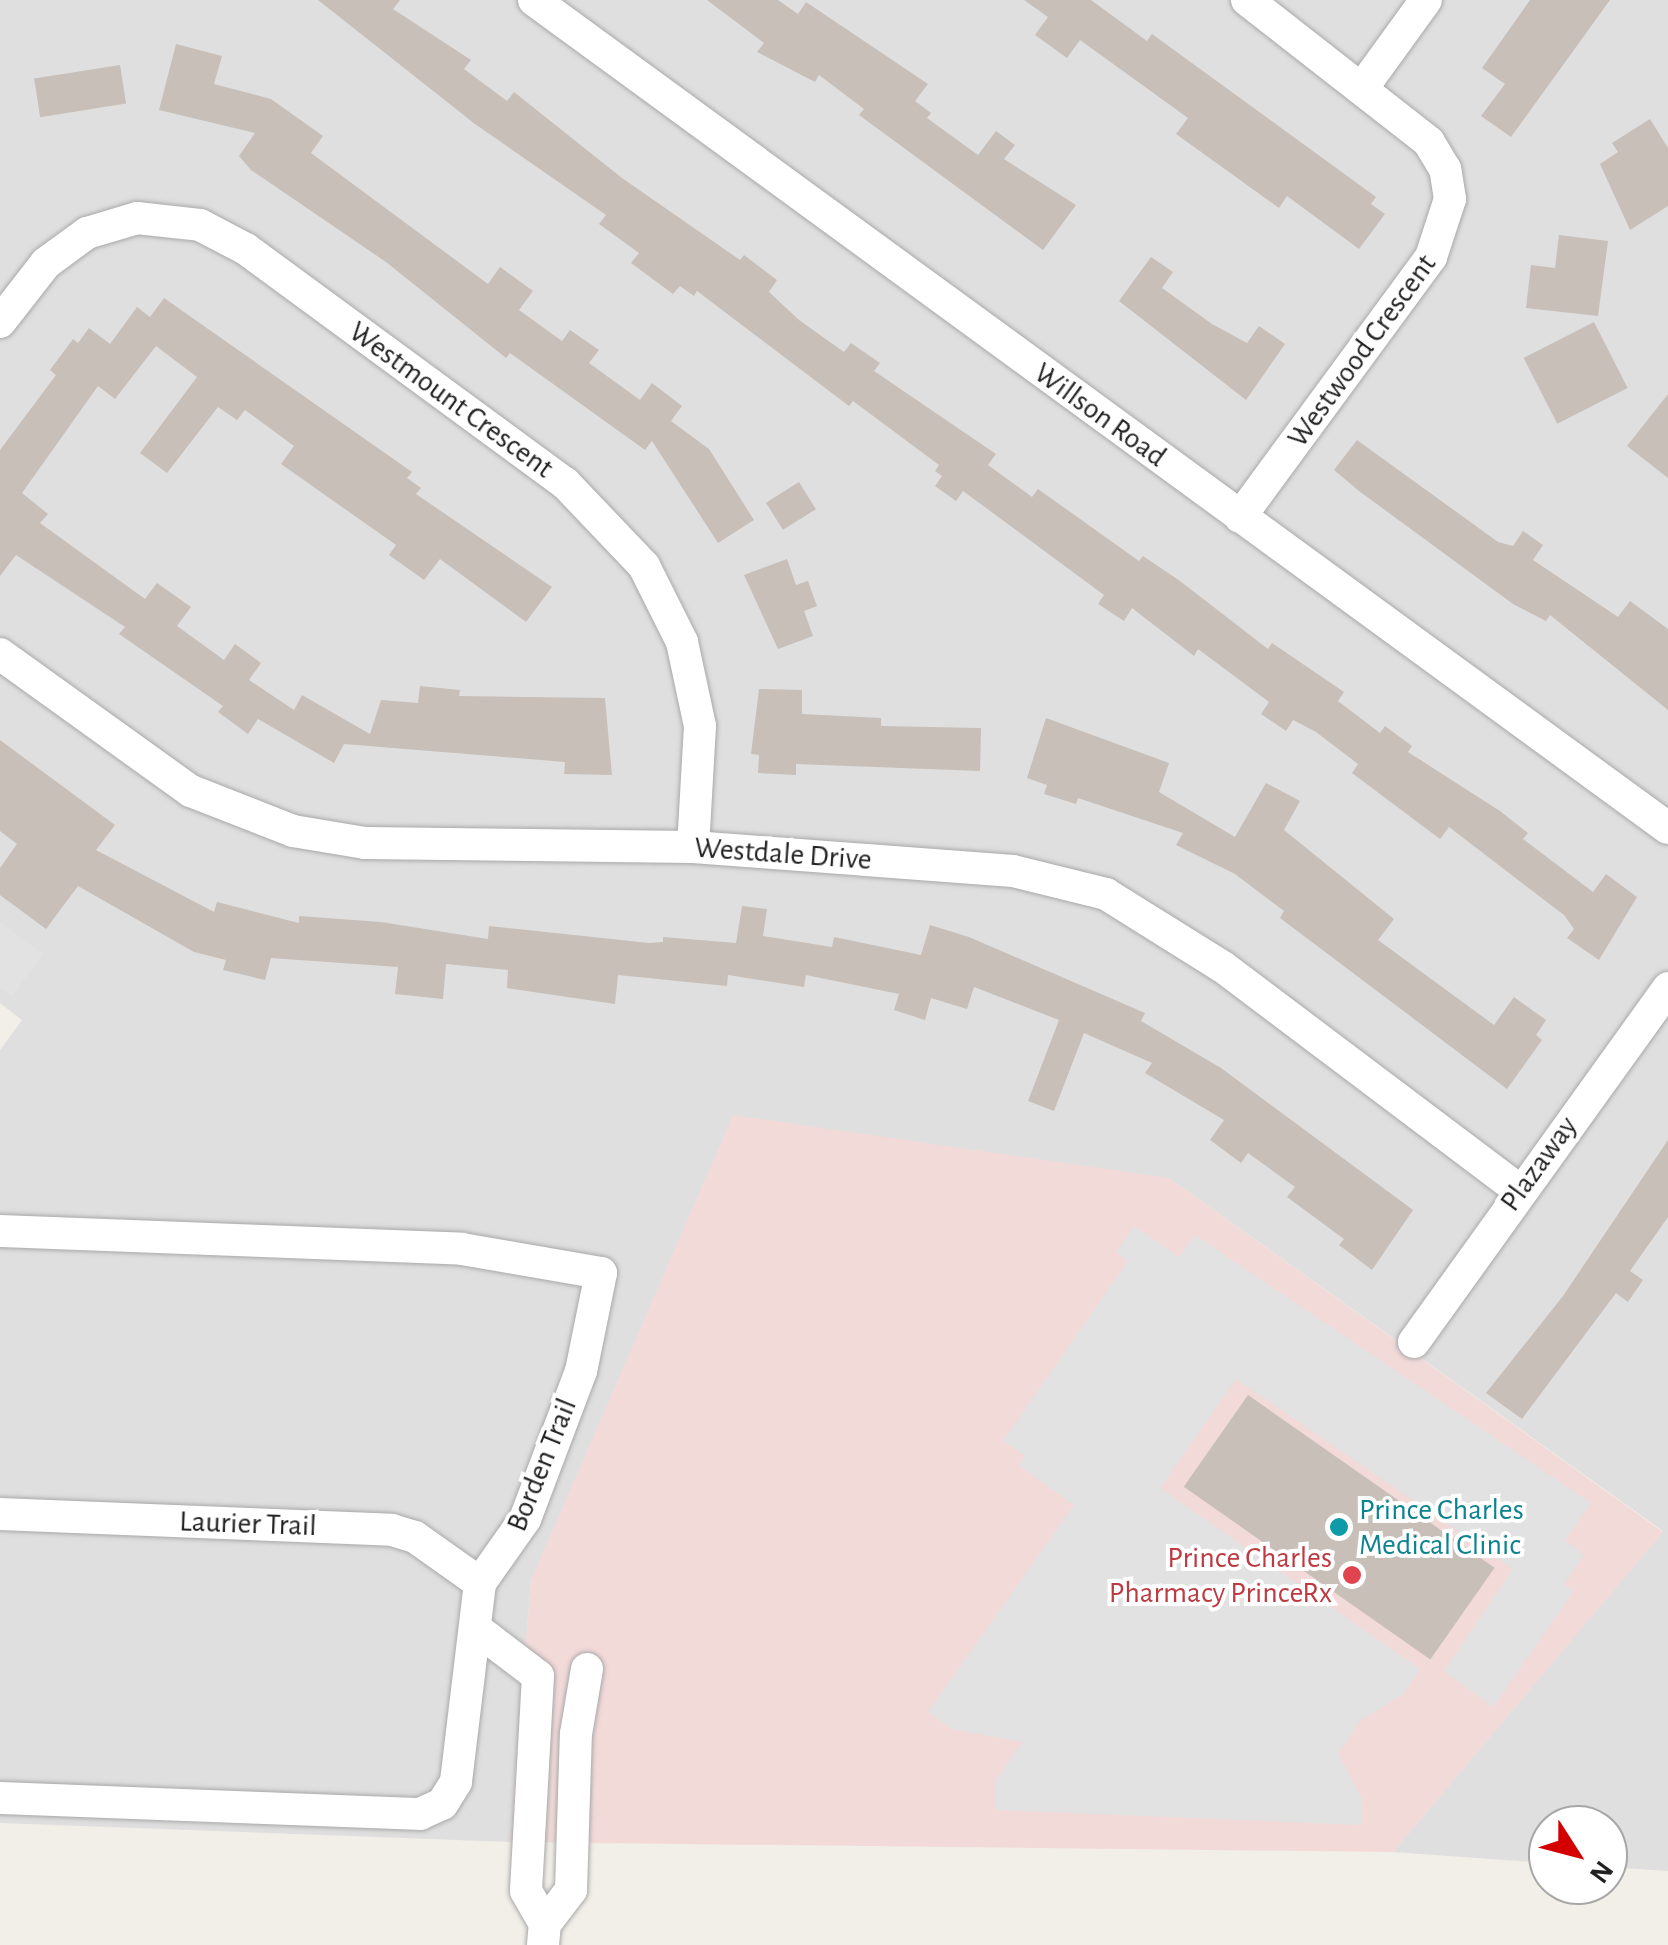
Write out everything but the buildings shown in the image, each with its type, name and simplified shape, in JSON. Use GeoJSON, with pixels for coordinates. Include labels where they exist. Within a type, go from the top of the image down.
{"type":"FeatureCollection","features":[{"type":"Feature","properties":{"kind":"street","name":"Willson Road"},"geometry":{"type":"LineString","coordinates":[[534,0],[1668,828]]}},
{"type":"Feature","properties":{"kind":"street","name":"Westwood Crescent"},"geometry":{"type":"LineString","coordinates":[[1240,517],[1446,230],[1449,184],[1438,155],[1363,87],[1247,0]]}},
{"type":"Feature","properties":{"kind":"street"},"geometry":{"type":"LineString","coordinates":[[1363,87],[1426,0]]}},
{"type":"Feature","properties":{"kind":"street","name":"Westmount Crescent"},"geometry":{"type":"LineString","coordinates":[[0,322],[46,262],[88,233],[137,218],[200,225],[246,249],[565,484],[644,566],[682,642],[700,726],[693,847]]}},
{"type":"Feature","properties":{"kind":"street","name":"Westdale Drive"},"geometry":{"type":"LineString","coordinates":[[0,654],[191,791],[293,831],[365,843],[693,847],[1013,871],[1106,894],[1223,967],[1520,1190]]}},
{"type":"Feature","properties":{"kind":"street","name":"Plazaway"},"geometry":{"type":"LineString","coordinates":[[1414,1342],[1668,988]]}},
{"type":"Feature","properties":{"kind":"street","name":"Borden Trail"},"geometry":{"type":"LineString","coordinates":[[0,1232],[462,1249],[601,1273],[580,1372],[525,1518],[480,1583],[456,1782],[442,1804],[420,1814],[0,1798]]}},
{"type":"Feature","properties":{"kind":"street","name":"Laurier Trail"},"geometry":{"type":"LineString","coordinates":[[0,1514],[392,1530],[414,1536],[480,1583]]}},
{"type":"Feature","properties":{"kind":"street"},"geometry":{"type":"LineString","coordinates":[[475,1628],[538,1676],[584,1676],[571,1890],[544,1935]]}},
{"type":"Feature","properties":{"kind":"street"},"geometry":{"type":"LineString","coordinates":[[538,1676],[526,1891],[544,1935]]}},
{"type":"Feature","properties":{"kind":"shaded area"},"geometry":{"type":"Polygon","coordinates":[[[0,0],[1668,0],[1668,1871],[1628,1868],[1628,1805],[1528,1805],[1528,1862],[1393,1852],[1663,1531],[1169,1178],[531,1580],[510,1842],[0,1823],[0,1050],[22,1020],[0,1003],[0,0]]]}},
{"type":"Feature","properties":{"kind":"shaded area"},"geometry":{"type":"Polygon","coordinates":[[[0,922],[43,954],[12,996],[0,988],[0,922]]]}},
{"type":"Feature","properties":{"kind":"shaded area"},"geometry":{"type":"Polygon","coordinates":[[[733,1115],[1169,1178],[1663,1532],[1393,1852],[510,1842],[531,1580],[733,1115]]]}},
{"type":"Feature","properties":{"kind":"shaded area"},"geometry":{"type":"Polygon","coordinates":[[[1134,1226],[1179,1257],[1195,1235],[1591,1503],[1565,1540],[1584,1555],[1564,1584],[1573,1592],[1493,1707],[1444,1671],[1513,1569],[1236,1379],[1160,1488],[1420,1669],[1403,1694],[1360,1721],[1338,1754],[1362,1799],[1361,1825],[996,1810],[995,1781],[1022,1742],[952,1729],[928,1712],[1074,1505],[1019,1466],[1025,1456],[1003,1441],[1128,1261],[1116,1252],[1134,1226]]]}},
{"type":"Feature","properties":{"kind":"place","name":"Prince Charles Medical Clinic"},"geometry":{"type":"Point","coordinates":[1339,1527]}},
{"type":"Feature","properties":{"kind":"place","name":"Prince Charles Pharmacy PrinceRx"},"geometry":{"type":"Point","coordinates":[1352,1575]}}]}
